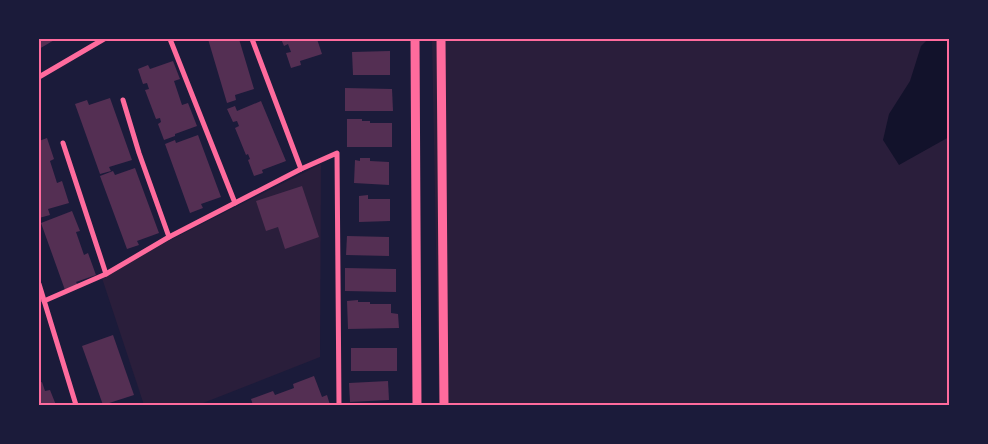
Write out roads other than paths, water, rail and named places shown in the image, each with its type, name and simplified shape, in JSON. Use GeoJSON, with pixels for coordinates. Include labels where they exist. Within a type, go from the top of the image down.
{"type":"FeatureCollection","features":[{"type":"Feature","properties":{"kind":"street"},"geometry":{"type":"LineString","coordinates":[[39,77],[104,39]]}},
{"type":"Feature","properties":{"kind":"street"},"geometry":{"type":"LineString","coordinates":[[170,39],[235,203]]}},
{"type":"Feature","properties":{"kind":"street"},"geometry":{"type":"LineString","coordinates":[[252,39],[301,169]]}},
{"type":"Feature","properties":{"kind":"street"},"geometry":{"type":"LineString","coordinates":[[415,39],[417,405]]}},
{"type":"Feature","properties":{"kind":"street"},"geometry":{"type":"LineString","coordinates":[[441,39],[444,405]]}},
{"type":"Feature","properties":{"kind":"street"},"geometry":{"type":"LineString","coordinates":[[123,100],[168,237]]}},
{"type":"Feature","properties":{"kind":"street"},"geometry":{"type":"LineString","coordinates":[[63,143],[106,274]]}},
{"type":"Feature","properties":{"kind":"street"},"geometry":{"type":"LineString","coordinates":[[44,301],[106,274],[168,237],[301,169],[337,153],[339,405]]}},
{"type":"Feature","properties":{"kind":"street"},"geometry":{"type":"LineString","coordinates":[[39,284],[76,405]]}}]}
